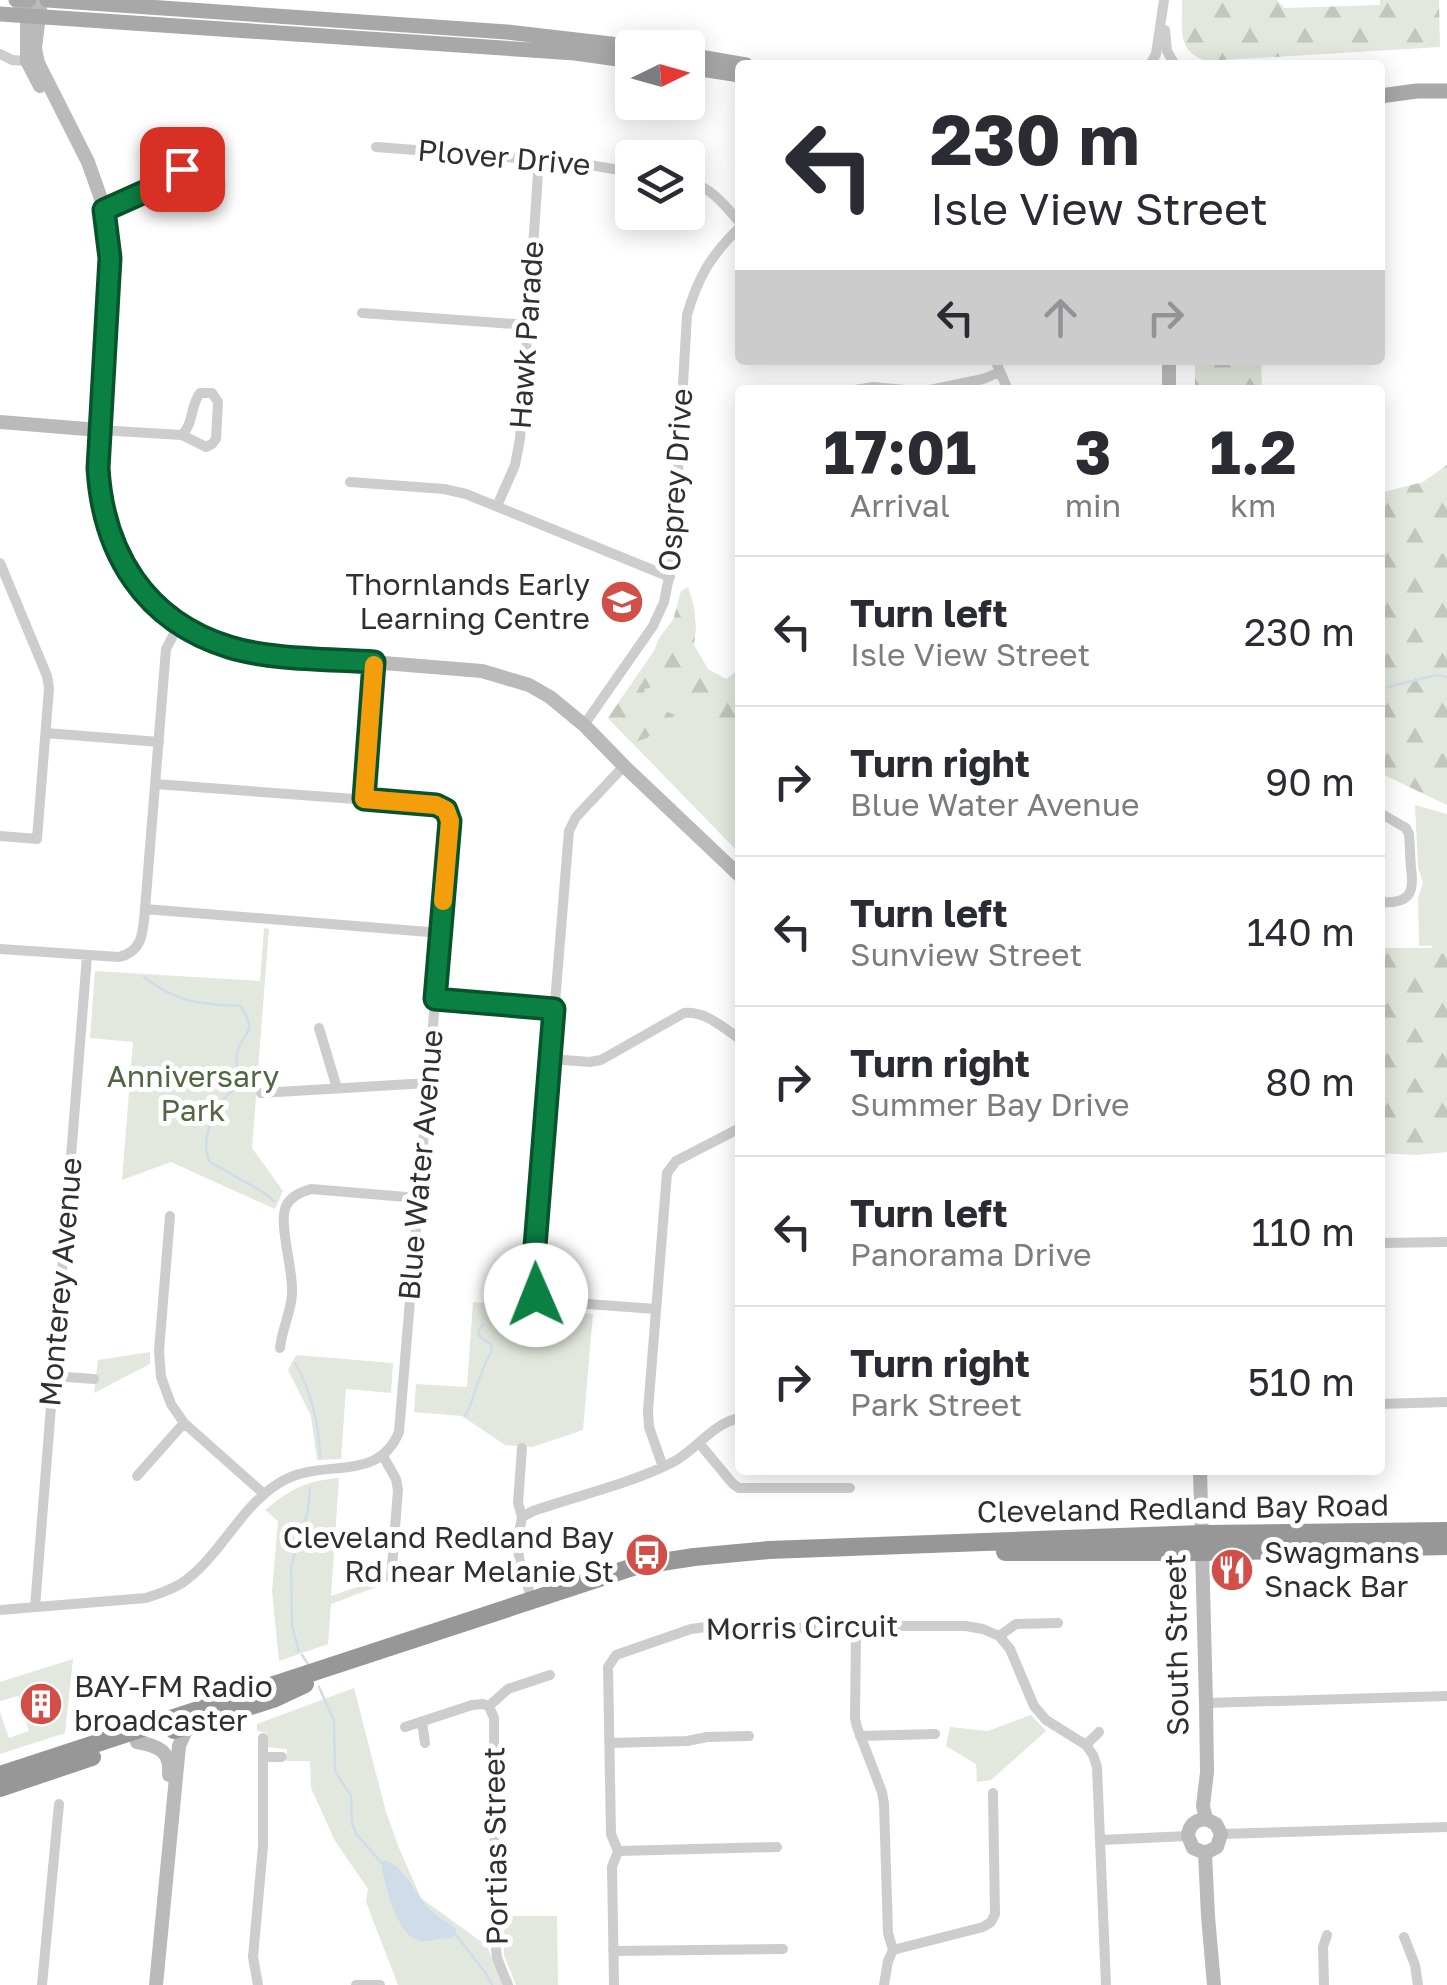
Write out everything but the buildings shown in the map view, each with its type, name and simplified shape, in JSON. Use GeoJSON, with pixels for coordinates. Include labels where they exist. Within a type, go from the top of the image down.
{"type":"FeatureCollection","features":[{"type":"Feature","properties":{"kind":"highway","name":"Cleveland Redland Bay Road"},"geometry":{"type":"LineString","coordinates":[[1202,1543],[1447,1532]]}},
{"type":"Feature","properties":{"kind":"highway","name":"Cleveland Redland Bay Road"},"geometry":{"type":"LineString","coordinates":[[0,1775],[636,1566],[769,1550],[952,1542],[1447,1546]]}},
{"type":"Feature","properties":{"kind":"highway","name":"Cleveland Redland Bay Road"},"geometry":{"type":"LineString","coordinates":[[0,1788],[273,1699],[374,1653]]}},
{"type":"Feature","properties":{"kind":"highway"},"geometry":{"type":"LineString","coordinates":[[205,1707],[267,1691],[272,1692],[273,1699]]}},
{"type":"Feature","properties":{"kind":"main road"},"geometry":{"type":"LineString","coordinates":[[16,0],[35,5],[615,58]]}},
{"type":"Feature","properties":{"kind":"main road"},"geometry":{"type":"LineString","coordinates":[[0,14],[35,5],[507,32],[615,45]]}},
{"type":"Feature","properties":{"kind":"main road"},"geometry":{"type":"LineString","coordinates":[[705,58],[735,63]]}},
{"type":"Feature","properties":{"kind":"main road"},"geometry":{"type":"LineString","coordinates":[[705,70],[735,73]]}},
{"type":"Feature","properties":{"kind":"main road"},"geometry":{"type":"LineString","coordinates":[[1385,86],[1417,91]]}},
{"type":"Feature","properties":{"kind":"main road"},"geometry":{"type":"LineString","coordinates":[[1385,95],[1447,90]]}},
{"type":"Feature","properties":{"kind":"street"},"geometry":{"type":"LineString","coordinates":[[1153,60],[1164,0]]}},
{"type":"Feature","properties":{"kind":"street"},"geometry":{"type":"LineString","coordinates":[[35,5],[27,61],[76,136]]}},
{"type":"Feature","properties":{"kind":"street"},"geometry":{"type":"LineString","coordinates":[[35,5],[38,63],[76,136],[104,210],[110,258],[99,493],[109,534],[136,584],[178,624],[231,648],[482,671],[529,685],[584,725],[735,871]]}},
{"type":"Feature","properties":{"kind":"street"},"geometry":{"type":"LineString","coordinates":[[1163,14],[1172,60]]}},
{"type":"Feature","properties":{"kind":"street"},"geometry":{"type":"LineString","coordinates":[[0,54],[27,61]]}},
{"type":"Feature","properties":{"kind":"street"},"geometry":{"type":"LineString","coordinates":[[194,146],[208,152],[223,185],[216,198],[207,200],[180,176],[186,150],[194,146]]}},
{"type":"Feature","properties":{"kind":"street","name":"Plover Drive"},"geometry":{"type":"LineString","coordinates":[[376,147],[540,159],[615,169]]}},
{"type":"Feature","properties":{"kind":"street","name":"Hawk Parade"},"geometry":{"type":"LineString","coordinates":[[497,506],[515,464],[520,439],[540,159]]}},
{"type":"Feature","properties":{"kind":"street"},"geometry":{"type":"LineString","coordinates":[[104,210],[180,176]]}},
{"type":"Feature","properties":{"kind":"street"},"geometry":{"type":"LineString","coordinates":[[705,189],[735,219]]}},
{"type":"Feature","properties":{"kind":"street","name":"Osprey Drive"},"geometry":{"type":"LineString","coordinates":[[584,725],[653,626],[664,602],[670,577],[687,315],[707,264],[735,231]]}},
{"type":"Feature","properties":{"kind":"street"},"geometry":{"type":"LineString","coordinates":[[362,313],[528,325]]}},
{"type":"Feature","properties":{"kind":"street"},"geometry":{"type":"LineString","coordinates":[[954,385],[983,379],[998,366]]}},
{"type":"Feature","properties":{"kind":"street"},"geometry":{"type":"LineString","coordinates":[[0,422],[182,435],[206,447],[216,439],[218,402],[212,393],[200,394],[189,428],[182,435]]}},
{"type":"Feature","properties":{"kind":"street"},"geometry":{"type":"LineString","coordinates":[[350,482],[444,489],[497,506],[670,577]]}},
{"type":"Feature","properties":{"kind":"street"},"geometry":{"type":"LineString","coordinates":[[0,563],[50,688],[37,839],[0,836]]}},
{"type":"Feature","properties":{"kind":"street"},"geometry":{"type":"LineString","coordinates":[[0,949],[120,957],[134,951],[142,937],[166,649],[178,624]]}},
{"type":"Feature","properties":{"kind":"street"},"geometry":{"type":"LineString","coordinates":[[155,784],[364,799],[374,662]]}},
{"type":"Feature","properties":{"kind":"street"},"geometry":{"type":"LineString","coordinates":[[46,733],[158,742]]}},
{"type":"Feature","properties":{"kind":"street"},"geometry":{"type":"LineString","coordinates":[[624,766],[571,824],[532,1284],[536,1295],[546,1301],[656,1309]]}},
{"type":"Feature","properties":{"kind":"street","name":"Blue Water Avenue"},"geometry":{"type":"LineString","coordinates":[[364,799],[436,805],[446,810],[450,821],[399,1432],[383,1456]]}},
{"type":"Feature","properties":{"kind":"street"},"geometry":{"type":"LineString","coordinates":[[1385,816],[1406,828],[1413,885],[1410,895],[1400,902],[1385,902]]}},
{"type":"Feature","properties":{"kind":"street"},"geometry":{"type":"LineString","coordinates":[[144,909],[440,933]]}},
{"type":"Feature","properties":{"kind":"street","name":"Monterey Avenue"},"geometry":{"type":"LineString","coordinates":[[35,1607],[87,956]]}},
{"type":"Feature","properties":{"kind":"street"},"geometry":{"type":"LineString","coordinates":[[435,999],[554,1009]]}},
{"type":"Feature","properties":{"kind":"street"},"geometry":{"type":"LineString","coordinates":[[550,1059],[601,1060],[684,1014],[696,1012],[735,1035]]}},
{"type":"Feature","properties":{"kind":"street"},"geometry":{"type":"LineString","coordinates":[[319,1028],[337,1088]]}},
{"type":"Feature","properties":{"kind":"street"},"geometry":{"type":"LineString","coordinates":[[262,1093],[428,1083]]}},
{"type":"Feature","properties":{"kind":"street"},"geometry":{"type":"LineString","coordinates":[[662,1467],[648,1411],[667,1173],[676,1161],[735,1131]]}},
{"type":"Feature","properties":{"kind":"street"},"geometry":{"type":"LineString","coordinates":[[280,1348],[293,1290],[286,1204],[311,1188],[418,1198]]}},
{"type":"Feature","properties":{"kind":"street"},"geometry":{"type":"LineString","coordinates":[[170,1216],[161,1377],[184,1423],[264,1494]]}},
{"type":"Feature","properties":{"kind":"street"},"geometry":{"type":"LineString","coordinates":[[1385,1244],[1447,1242]]}},
{"type":"Feature","properties":{"kind":"street"},"geometry":{"type":"LineString","coordinates":[[53,1376],[94,1379]]}},
{"type":"Feature","properties":{"kind":"street"},"geometry":{"type":"LineString","coordinates":[[1385,1404],[1447,1402]]}},
{"type":"Feature","properties":{"kind":"street"},"geometry":{"type":"LineString","coordinates":[[522,1517],[662,1467],[735,1419]]}},
{"type":"Feature","properties":{"kind":"street"},"geometry":{"type":"LineString","coordinates":[[137,1476],[184,1423]]}},
{"type":"Feature","properties":{"kind":"street"},"geometry":{"type":"LineString","coordinates":[[699,1443],[740,1488],[850,1488]]}},
{"type":"Feature","properties":{"kind":"street"},"geometry":{"type":"LineString","coordinates":[[522,1448],[518,1544],[532,1599]]}},
{"type":"Feature","properties":{"kind":"street"},"geometry":{"type":"LineString","coordinates":[[0,1610],[146,1598],[179,1585],[194,1574],[264,1494],[298,1474],[317,1468],[364,1465],[383,1456],[398,1490],[391,1578]]}},
{"type":"Feature","properties":{"kind":"street","name":"South Street"},"geometry":{"type":"LineString","coordinates":[[1200,1475],[1206,1819]]}},
{"type":"Feature","properties":{"kind":"street"},"geometry":{"type":"LineString","coordinates":[[1058,1623],[1016,1624],[999,1636],[1017,1660],[1034,1706],[1046,1720],[1086,1746],[1097,1767],[1106,1985]]}},
{"type":"Feature","properties":{"kind":"street","name":"Morris Circuit"},"geometry":{"type":"LineString","coordinates":[[614,1985],[612,1867],[618,1851],[611,1834],[608,1667],[616,1655],[706,1627],[834,1627],[856,1631],[880,1626],[966,1626],[999,1636]]}},
{"type":"Feature","properties":{"kind":"street"},"geometry":{"type":"LineString","coordinates":[[856,1631],[855,1718],[882,1792],[888,1933],[893,1950],[884,1985]]}},
{"type":"Feature","properties":{"kind":"street"},"geometry":{"type":"LineString","coordinates":[[406,1727],[472,1705],[490,1706],[508,1689],[550,1675]]}},
{"type":"Feature","properties":{"kind":"street"},"geometry":{"type":"LineString","coordinates":[[1206,1703],[1447,1696]]}},
{"type":"Feature","properties":{"kind":"street","name":"Portias Street"},"geometry":{"type":"LineString","coordinates":[[490,1706],[494,1718],[494,1940],[508,1985]]}},
{"type":"Feature","properties":{"kind":"street"},"geometry":{"type":"LineString","coordinates":[[422,1722],[425,1743]]}},
{"type":"Feature","properties":{"kind":"street"},"geometry":{"type":"LineString","coordinates":[[156,1985],[179,1746],[185,1732],[195,1724]]}},
{"type":"Feature","properties":{"kind":"street"},"geometry":{"type":"LineString","coordinates":[[1086,1746],[1098,1732]]}},
{"type":"Feature","properties":{"kind":"street"},"geometry":{"type":"LineString","coordinates":[[860,1736],[935,1734]]}},
{"type":"Feature","properties":{"kind":"street"},"geometry":{"type":"LineString","coordinates":[[610,1743],[749,1736]]}},
{"type":"Feature","properties":{"kind":"street"},"geometry":{"type":"LineString","coordinates":[[258,1985],[253,1957],[263,1846],[263,1738]]}},
{"type":"Feature","properties":{"kind":"street"},"geometry":{"type":"LineString","coordinates":[[137,1742],[163,1750],[170,1766],[148,1985]]}},
{"type":"Feature","properties":{"kind":"street"},"geometry":{"type":"LineString","coordinates":[[263,1757],[282,1757]]}},
{"type":"Feature","properties":{"kind":"street"},"geometry":{"type":"LineString","coordinates":[[893,1950],[991,1922],[992,1793]]}},
{"type":"Feature","properties":{"kind":"street"},"geometry":{"type":"LineString","coordinates":[[42,1985],[59,1804]]}},
{"type":"Feature","properties":{"kind":"street"},"geometry":{"type":"LineString","coordinates":[[1206,1819],[1216,1824],[1221,1834],[1217,1847],[1206,1853],[1193,1848],[1188,1836],[1191,1826],[1206,1819]]}},
{"type":"Feature","properties":{"kind":"street"},"geometry":{"type":"LineString","coordinates":[[1221,1834],[1447,1827]]}},
{"type":"Feature","properties":{"kind":"street"},"geometry":{"type":"LineString","coordinates":[[1100,1840],[1188,1836]]}},
{"type":"Feature","properties":{"kind":"street"},"geometry":{"type":"LineString","coordinates":[[618,1851],[778,1847]]}},
{"type":"Feature","properties":{"kind":"street"},"geometry":{"type":"LineString","coordinates":[[1206,1853],[1214,1985]]}},
{"type":"Feature","properties":{"kind":"street"},"geometry":{"type":"LineString","coordinates":[[1324,1985],[1327,1936]]}},
{"type":"Feature","properties":{"kind":"street"},"geometry":{"type":"LineString","coordinates":[[1404,1937],[1416,1965],[1418,1985]]}},
{"type":"Feature","properties":{"kind":"street"},"geometry":{"type":"LineString","coordinates":[[613,1951],[783,1949]]}},
{"type":"Feature","properties":{"kind":"street"},"geometry":{"type":"LineString","coordinates":[[356,1985],[380,1985]]}},
{"type":"Feature","properties":{"kind":"green space"},"geometry":{"type":"Polygon","coordinates":[[[1182,0],[1277,0],[1284,8],[1380,5],[1380,0],[1439,0],[1440,47],[1204,60],[1185,45],[1182,0]]]}},
{"type":"Feature","properties":{"kind":"green space"},"geometry":{"type":"Polygon","coordinates":[[[195,151],[204,157],[219,186],[214,193],[204,194],[190,168],[188,156],[195,151]]]}},
{"type":"Feature","properties":{"kind":"green space"},"geometry":{"type":"Polygon","coordinates":[[[1195,365],[1261,365],[1262,385],[1195,385],[1195,365]]]}},
{"type":"Feature","properties":{"kind":"green space"},"geometry":{"type":"Polygon","coordinates":[[[1447,465],[1447,805],[1385,775],[1385,492],[1423,482],[1447,465]]]}},
{"type":"Feature","properties":{"kind":"green space"},"geometry":{"type":"Polygon","coordinates":[[[688,587],[694,607],[694,645],[708,669],[726,679],[735,673],[735,746],[720,731],[657,686],[644,689],[646,703],[675,715],[647,738],[632,743],[608,718],[673,620],[681,591],[688,587]]]}},
{"type":"Feature","properties":{"kind":"green space"},"geometry":{"type":"Polygon","coordinates":[[[654,651],[735,688],[735,849],[608,718],[654,651]]]}},
{"type":"Feature","properties":{"kind":"green space"},"geometry":{"type":"Polygon","coordinates":[[[1415,805],[1447,814],[1447,945],[1419,946],[1418,898],[1423,883],[1418,867],[1415,805]]]}},
{"type":"Feature","properties":{"kind":"green space"},"geometry":{"type":"Polygon","coordinates":[[[1447,923],[1447,1152],[1385,1153],[1385,948],[1431,948],[1447,923]]]}},
{"type":"Feature","properties":{"kind":"green space","name":"Anniversary Park"},"geometry":{"type":"Polygon","coordinates":[[[264,928],[269,929],[252,1148],[283,1191],[275,1209],[171,1162],[122,1180],[133,1042],[90,1038],[95,971],[260,981],[264,928]]]}},
{"type":"Feature","properties":{"kind":"green space"},"geometry":{"type":"Polygon","coordinates":[[[473,1302],[593,1314],[583,1430],[532,1447],[505,1445],[462,1416],[414,1412],[416,1384],[467,1387],[473,1302]]]}},
{"type":"Feature","properties":{"kind":"green space"},"geometry":{"type":"Polygon","coordinates":[[[150,1352],[150,1364],[94,1393],[98,1360],[150,1352]]]}},
{"type":"Feature","properties":{"kind":"green space"},"geometry":{"type":"Polygon","coordinates":[[[296,1355],[393,1363],[391,1393],[346,1389],[341,1459],[317,1460],[311,1416],[288,1370],[296,1355]]]}},
{"type":"Feature","properties":{"kind":"green space"},"geometry":{"type":"Polygon","coordinates":[[[339,1478],[331,1596],[375,1581],[379,1586],[331,1604],[328,1644],[279,1661],[272,1591],[278,1521],[265,1510],[299,1487],[339,1478]]]}},
{"type":"Feature","properties":{"kind":"green space"},"geometry":{"type":"Polygon","coordinates":[[[73,1659],[65,1733],[0,1754],[0,1712],[9,1738],[29,1731],[18,1696],[0,1701],[0,1682],[73,1659]]]}},
{"type":"Feature","properties":{"kind":"green space"},"geometry":{"type":"Polygon","coordinates":[[[354,1688],[386,1812],[421,1898],[487,1946],[503,1985],[398,1985],[366,1902],[368,1889],[335,1841],[311,1788],[310,1761],[287,1761],[287,1749],[268,1747],[267,1733],[257,1731],[257,1724],[354,1688]]]}},
{"type":"Feature","properties":{"kind":"green space"},"geometry":{"type":"Polygon","coordinates":[[[1031,1715],[1046,1731],[991,1780],[977,1782],[976,1764],[946,1746],[950,1727],[988,1731],[1031,1715]]]}},
{"type":"Feature","properties":{"kind":"green space"},"geometry":{"type":"Polygon","coordinates":[[[502,1916],[557,1916],[558,1985],[516,1985],[504,1955],[502,1916]]]}},
{"type":"Feature","properties":{"kind":"water"},"geometry":{"type":"Polygon","coordinates":[[[386,1860],[403,1874],[427,1907],[456,1929],[456,1935],[449,1939],[417,1940],[403,1928],[388,1894],[381,1862],[386,1860]]]}},
{"type":"Feature","properties":{"kind":"waterway"},"geometry":{"type":"LineString","coordinates":[[1385,688],[1436,675],[1447,677]]}},
{"type":"Feature","properties":{"kind":"waterway"},"geometry":{"type":"LineString","coordinates":[[144,977],[167,992],[190,1000],[241,1006],[249,1023],[237,1054],[241,1080],[211,1121],[207,1155],[210,1162],[274,1201]]}},
{"type":"Feature","properties":{"kind":"waterway"},"geometry":{"type":"LineString","coordinates":[[465,1416],[492,1351],[491,1344],[478,1332],[483,1324]]}},
{"type":"Feature","properties":{"kind":"waterway"},"geometry":{"type":"LineString","coordinates":[[295,1363],[314,1409],[320,1457]]}},
{"type":"Feature","properties":{"kind":"waterway"},"geometry":{"type":"LineString","coordinates":[[299,1651],[292,1626],[291,1566],[308,1511],[310,1488]]}},
{"type":"Feature","properties":{"kind":"waterway"},"geometry":{"type":"LineString","coordinates":[[302,1655],[308,1664]]}},
{"type":"Feature","properties":{"kind":"waterway"},"geometry":{"type":"LineString","coordinates":[[319,1687],[334,1721],[335,1771],[351,1796],[352,1824],[381,1862]]}},
{"type":"Feature","properties":{"kind":"waterway"},"geometry":{"type":"LineString","coordinates":[[456,1935],[492,1985]]}},
{"type":"Feature","properties":{"kind":"slow traffic"},"geometry":{"type":"LineString","coordinates":[[374,665],[364,799],[436,805],[446,810],[450,821],[443,901]]}},
{"type":"Feature","properties":{"kind":"place","name":"Thornlands Early Learning Centre"},"geometry":{"type":"Point","coordinates":[622,602]}},
{"type":"Feature","properties":{"kind":"place","name":"Cleveland Redland Bay Rd near Melanie St"},"geometry":{"type":"Point","coordinates":[647,1555]}},
{"type":"Feature","properties":{"kind":"place","name":"Swagmans Snack Bar"},"geometry":{"type":"Point","coordinates":[1232,1570]}},
{"type":"Feature","properties":{"kind":"place","name":"BAY-FM Radio broadcaster"},"geometry":{"type":"Point","coordinates":[41,1704]}},
{"type":"Feature","properties":{"kind":"route"},"geometry":{"type":"LineString","coordinates":[[182,169],[180,176],[104,210],[110,258],[98,468],[99,493],[109,534],[136,584],[157,607],[200,636],[231,648],[260,653],[374,662],[364,799],[436,805],[446,810],[450,821],[435,999],[554,1009],[532,1284],[536,1295]]}}]}
